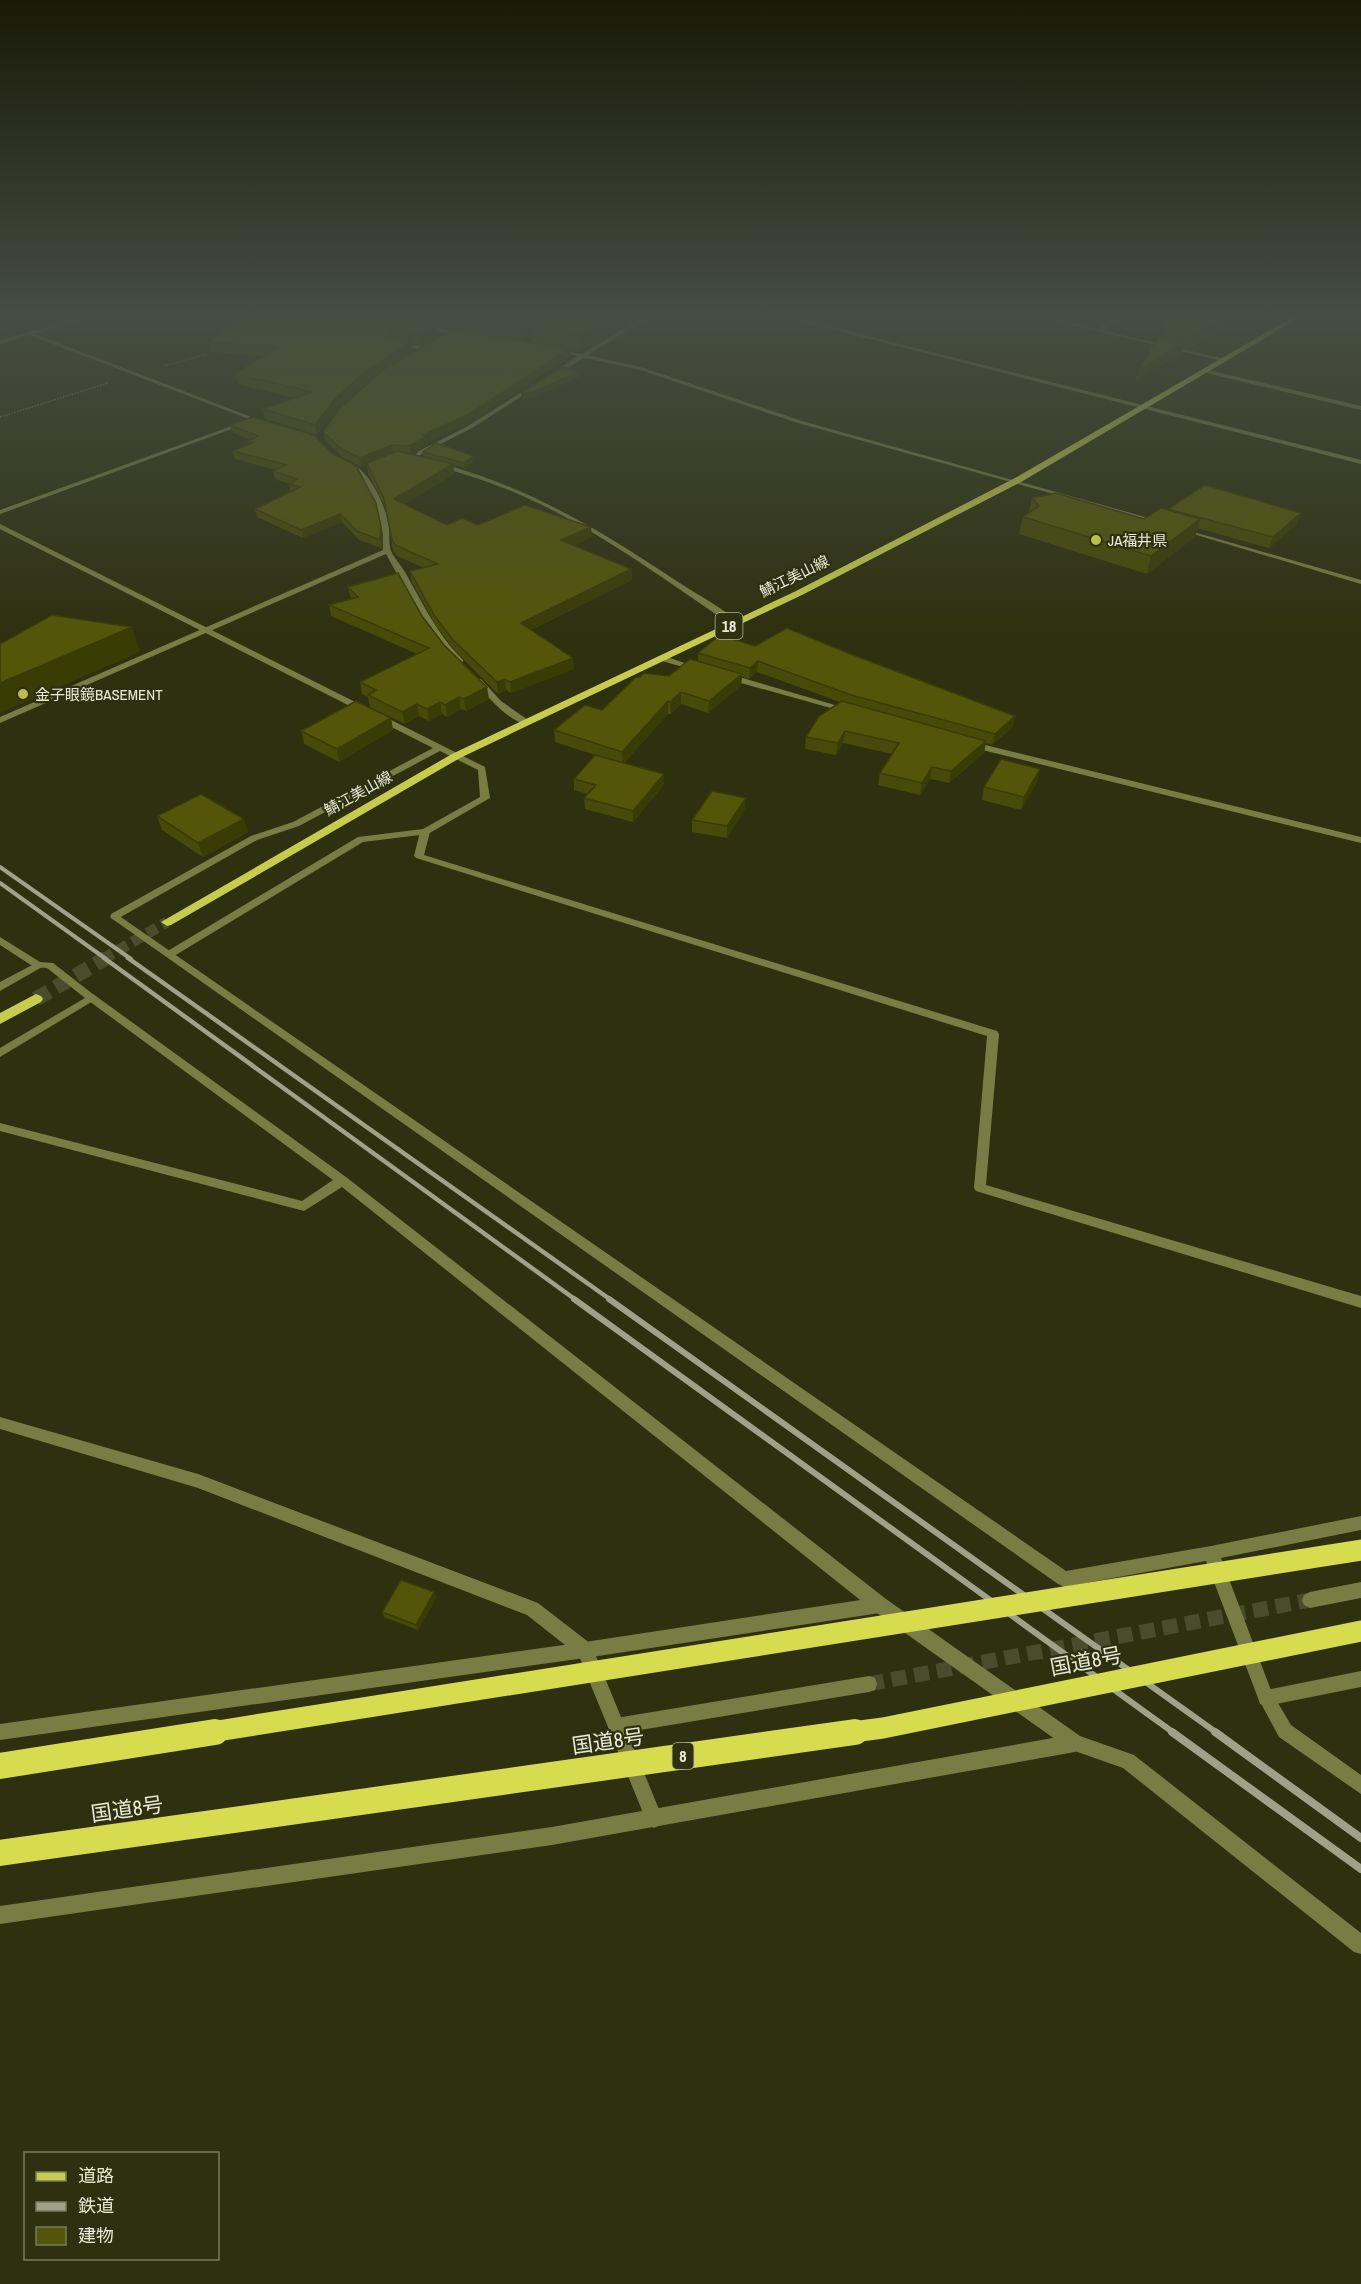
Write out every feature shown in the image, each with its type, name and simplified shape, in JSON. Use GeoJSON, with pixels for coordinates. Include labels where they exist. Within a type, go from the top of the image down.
{"type":"FeatureCollection","features":[{"type":"Feature","properties":{"kind":"highway"},"geometry":{"type":"LineString","coordinates":[[0,1766],[1361,1550]]}},
{"type":"Feature","properties":{"kind":"highway","name":"国道8号"},"geometry":{"type":"LineString","coordinates":[[0,1853],[883,1728],[1361,1631]]}},
{"type":"Feature","properties":{"kind":"main road","name":"鯖江美山線"},"geometry":{"type":"LineString","coordinates":[[167,922],[456,756],[799,593],[1018,480],[1121,422]]}},
{"type":"Feature","properties":{"kind":"main road"},"geometry":{"type":"LineString","coordinates":[[0,1019],[36,999]]}},
{"type":"Feature","properties":{"kind":"street"},"geometry":{"type":"LineString","coordinates":[[0,512],[250,422]]}},
{"type":"Feature","properties":{"kind":"street"},"geometry":{"type":"LineString","coordinates":[[260,422],[272,425]]}},
{"type":"Feature","properties":{"kind":"street"},"geometry":{"type":"LineString","coordinates":[[413,459],[421,452],[479,422]]}},
{"type":"Feature","properties":{"kind":"street"},"geometry":{"type":"LineString","coordinates":[[808,422],[888,447],[1018,480],[1361,582]]}},
{"type":"Feature","properties":{"kind":"street"},"geometry":{"type":"LineString","coordinates":[[1199,422],[1361,462]]}},
{"type":"Feature","properties":{"kind":"street"},"geometry":{"type":"LineString","coordinates":[[404,458],[422,461]]}},
{"type":"Feature","properties":{"kind":"street"},"geometry":{"type":"LineString","coordinates":[[338,459],[361,471],[382,510],[387,536],[387,551],[404,572],[418,607],[432,629],[498,703],[525,722]]}},
{"type":"Feature","properties":{"kind":"street"},"geometry":{"type":"LineString","coordinates":[[431,463],[454,468],[538,502],[634,557],[735,623]]}},
{"type":"Feature","properties":{"kind":"street"},"geometry":{"type":"LineString","coordinates":[[361,471],[369,469]]}},
{"type":"Feature","properties":{"kind":"street"},"geometry":{"type":"LineString","coordinates":[[0,526],[482,769],[485,798],[425,832],[362,839],[170,954]]}},
{"type":"Feature","properties":{"kind":"street"},"geometry":{"type":"LineString","coordinates":[[0,720],[209,631],[387,551]]}},
{"type":"Feature","properties":{"kind":"street"},"geometry":{"type":"LineString","coordinates":[[661,657],[860,714]]}},
{"type":"Feature","properties":{"kind":"street"},"geometry":{"type":"LineString","coordinates":[[963,742],[1361,840]]}},
{"type":"Feature","properties":{"kind":"street"},"geometry":{"type":"LineString","coordinates":[[439,748],[296,824],[254,838],[116,916],[1064,1579],[1361,1523]]}},
{"type":"Feature","properties":{"kind":"street"},"geometry":{"type":"LineString","coordinates":[[425,832],[418,856],[993,1035],[980,1188],[1361,1302]]}},
{"type":"Feature","properties":{"kind":"street"},"geometry":{"type":"LineString","coordinates":[[0,940],[38,965]]}},
{"type":"Feature","properties":{"kind":"street"},"geometry":{"type":"LineString","coordinates":[[0,987],[38,965],[50,965],[342,1180],[880,1605],[1075,1743],[1128,1761],[1361,1945]]}},
{"type":"Feature","properties":{"kind":"street"},"geometry":{"type":"LineString","coordinates":[[0,1053],[93,998]]}},
{"type":"Feature","properties":{"kind":"street"},"geometry":{"type":"LineString","coordinates":[[0,1127],[304,1206],[342,1180]]}},
{"type":"Feature","properties":{"kind":"street"},"geometry":{"type":"LineString","coordinates":[[0,1423],[198,1481],[532,1610],[585,1650],[654,1819]]}},
{"type":"Feature","properties":{"kind":"street"},"geometry":{"type":"LineString","coordinates":[[1211,1553],[1266,1698],[1285,1731],[1361,1785]]}},
{"type":"Feature","properties":{"kind":"street"},"geometry":{"type":"LineString","coordinates":[[1310,1600],[1361,1590]]}},
{"type":"Feature","properties":{"kind":"street"},"geometry":{"type":"LineString","coordinates":[[0,1732],[585,1650],[880,1605]]}},
{"type":"Feature","properties":{"kind":"street"},"geometry":{"type":"LineString","coordinates":[[1266,1698],[1361,1679]]}},
{"type":"Feature","properties":{"kind":"street"},"geometry":{"type":"LineString","coordinates":[[616,1726],[869,1684]]}},
{"type":"Feature","properties":{"kind":"street"},"geometry":{"type":"LineString","coordinates":[[0,1915],[552,1836],[1075,1743]]}},
{"type":"Feature","properties":{"kind":"building"},"geometry":{"type":"Polygon","coordinates":[[[239,422],[268,422],[314,435],[333,454],[356,466],[376,503],[381,527],[380,540],[357,531],[340,514],[301,530],[255,509],[300,487],[289,484],[297,479],[273,471],[287,465],[233,451],[253,442],[248,441],[258,436],[230,425],[239,422]]]}},
{"type":"Feature","properties":{"kind":"building"},"geometry":{"type":"Polygon","coordinates":[[[304,422],[318,422],[315,425],[304,422]]]}},
{"type":"Feature","properties":{"kind":"building"},"geometry":{"type":"Polygon","coordinates":[[[330,422],[452,422],[423,435],[426,436],[410,446],[392,445],[360,458],[340,448],[323,432],[330,422]]]}},
{"type":"Feature","properties":{"kind":"building"},"geometry":{"type":"Polygon","coordinates":[[[436,443],[474,456],[464,463],[423,452],[436,443]]]}},
{"type":"Feature","properties":{"kind":"building"},"geometry":{"type":"Polygon","coordinates":[[[398,451],[453,464],[394,499],[447,525],[462,518],[478,525],[525,505],[591,527],[561,540],[631,569],[521,623],[573,658],[510,682],[505,679],[497,682],[453,640],[434,615],[410,571],[438,564],[395,545],[384,499],[367,463],[398,451]]]}},
{"type":"Feature","properties":{"kind":"building"},"geometry":{"type":"Polygon","coordinates":[[[1205,485],[1301,513],[1273,537],[1168,509],[1205,485]]]}},
{"type":"Feature","properties":{"kind":"building"},"geometry":{"type":"Polygon","coordinates":[[[1056,493],[1144,519],[1161,508],[1200,519],[1151,556],[1023,517],[1039,506],[1032,498],[1056,493]]]}},
{"type":"Feature","properties":{"kind":"building"},"geometry":{"type":"Polygon","coordinates":[[[398,573],[422,616],[444,645],[487,687],[464,699],[459,697],[445,705],[440,702],[427,709],[417,704],[402,712],[368,695],[376,690],[360,682],[429,648],[329,605],[358,597],[348,587],[398,573]]]}},
{"type":"Feature","properties":{"kind":"building"},"geometry":{"type":"Polygon","coordinates":[[[52,615],[132,627],[0,683],[0,644],[52,615]]]}},
{"type":"Feature","properties":{"kind":"building"},"geometry":{"type":"Polygon","coordinates":[[[787,628],[1015,716],[995,734],[851,695],[758,661],[750,668],[698,653],[720,635],[755,646],[787,628]]]}},
{"type":"Feature","properties":{"kind":"building"},"geometry":{"type":"Polygon","coordinates":[[[690,659],[742,674],[709,701],[681,692],[670,702],[668,701],[622,752],[554,730],[585,705],[602,710],[636,677],[644,673],[669,676],[690,659]]]}},
{"type":"Feature","properties":{"kind":"building"},"geometry":{"type":"Polygon","coordinates":[[[356,701],[391,718],[337,749],[301,731],[356,701]]]}},
{"type":"Feature","properties":{"kind":"building"},"geometry":{"type":"Polygon","coordinates":[[[842,701],[986,741],[951,771],[932,767],[922,783],[880,773],[899,743],[845,731],[838,743],[806,737],[819,716],[842,701]]]}},
{"type":"Feature","properties":{"kind":"building"},"geometry":{"type":"Polygon","coordinates":[[[595,755],[664,774],[633,811],[584,798],[596,785],[574,779],[595,755]]]}},
{"type":"Feature","properties":{"kind":"building"},"geometry":{"type":"Polygon","coordinates":[[[1001,759],[1040,769],[1024,797],[984,787],[1001,759]]]}},
{"type":"Feature","properties":{"kind":"building"},"geometry":{"type":"Polygon","coordinates":[[[712,791],[746,798],[727,826],[692,820],[712,791]]]}},
{"type":"Feature","properties":{"kind":"building"},"geometry":{"type":"Polygon","coordinates":[[[201,794],[244,819],[198,843],[157,816],[201,794]]]}},
{"type":"Feature","properties":{"kind":"building"},"geometry":{"type":"Polygon","coordinates":[[[401,1580],[434,1592],[416,1625],[382,1612],[401,1580]]]}},
{"type":"Feature","properties":{"kind":"tunnel"},"geometry":{"type":"LineString","coordinates":[[103,959],[167,922]]}},
{"type":"Feature","properties":{"kind":"tunnel"},"geometry":{"type":"LineString","coordinates":[[36,999],[106,958]]}},
{"type":"Feature","properties":{"kind":"tunnel"},"geometry":{"type":"LineString","coordinates":[[869,1684],[1310,1600]]}},
{"type":"Feature","properties":{"kind":"railway"},"geometry":{"type":"LineString","coordinates":[[0,867],[131,959]]}},
{"type":"Feature","properties":{"kind":"railway"},"geometry":{"type":"LineString","coordinates":[[0,883],[106,959]]}},
{"type":"Feature","properties":{"kind":"railway"},"geometry":{"type":"LineString","coordinates":[[104,958],[576,1300]]}},
{"type":"Feature","properties":{"kind":"railway"},"geometry":{"type":"LineString","coordinates":[[128,958],[611,1300]]}},
{"type":"Feature","properties":{"kind":"railway"},"geometry":{"type":"LineString","coordinates":[[574,1299],[1174,1733]]}},
{"type":"Feature","properties":{"kind":"railway"},"geometry":{"type":"LineString","coordinates":[[609,1299],[1217,1733]]}},
{"type":"Feature","properties":{"kind":"railway"},"geometry":{"type":"LineString","coordinates":[[1172,1732],[1361,1869]]}},
{"type":"Feature","properties":{"kind":"railway"},"geometry":{"type":"LineString","coordinates":[[1215,1732],[1361,1838]]}},
{"type":"Feature","properties":{"kind":"place","name":"JA福井県"},"geometry":{"type":"Point","coordinates":[1096,540]}},
{"type":"Feature","properties":{"kind":"place","name":"金子眼鏡BASEMENT"},"geometry":{"type":"Point","coordinates":[23,694]}}]}
